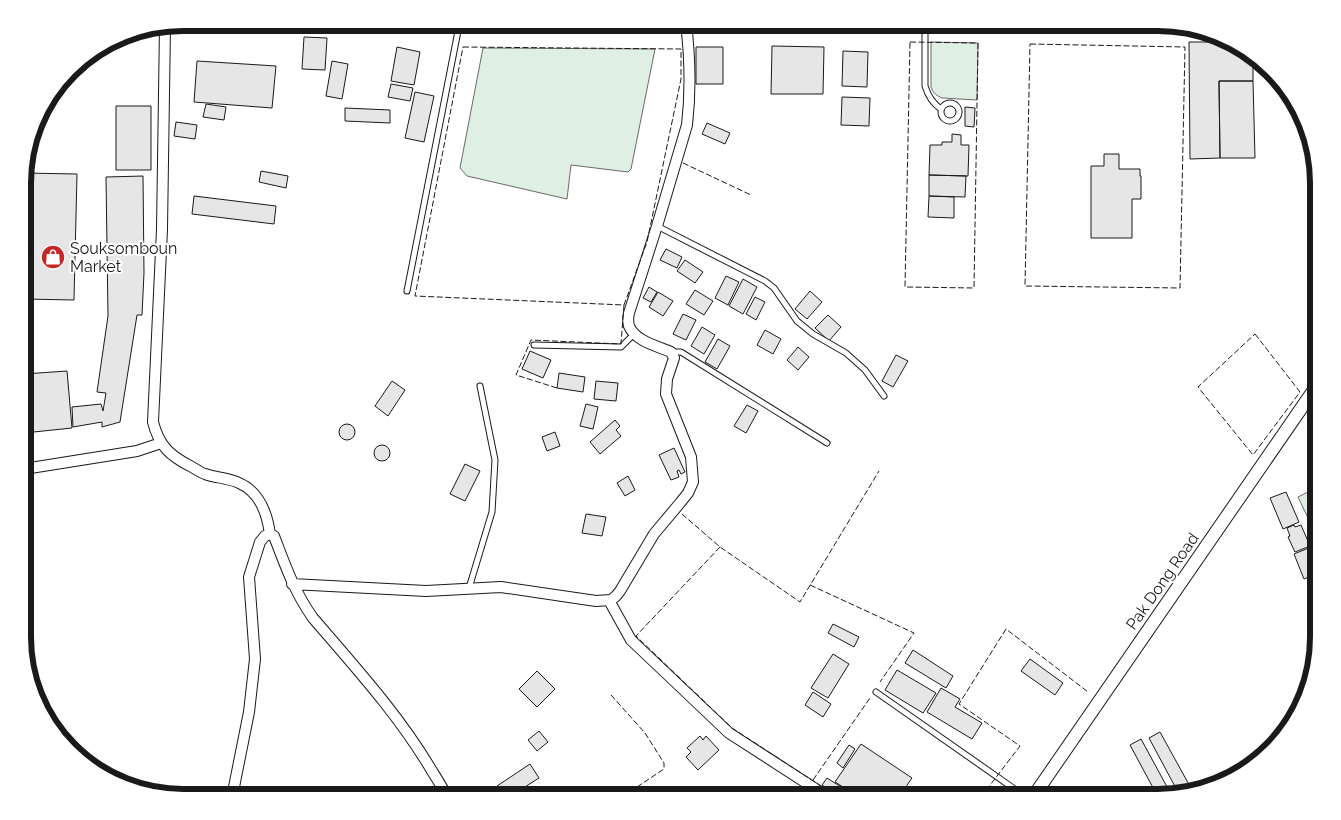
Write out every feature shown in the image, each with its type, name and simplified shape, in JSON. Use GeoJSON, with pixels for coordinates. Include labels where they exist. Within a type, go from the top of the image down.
{"type":"FeatureCollection","features":[{"type":"Feature","properties":{"kind":"street"},"geometry":{"type":"LineString","coordinates":[[292,584],[426,591],[501,587],[596,601],[611,600],[620,591],[654,534],[688,493],[694,482],[691,457],[666,394],[667,379],[674,358],[671,352],[640,338],[630,327],[628,321],[687,125],[690,52],[687,31]]}},
{"type":"Feature","properties":{"kind":"street"},"geometry":{"type":"LineString","coordinates":[[164,33],[162,229],[153,422],[156,433],[161,444],[176,459],[205,474],[240,483],[254,493],[265,508],[270,534],[274,536],[292,584],[303,604],[406,729],[442,789]]}},
{"type":"Feature","properties":{"kind":"street","name":"Pak Dong Road"},"geometry":{"type":"LineString","coordinates":[[1039,788],[1309,397]]}},
{"type":"Feature","properties":{"kind":"street"},"geometry":{"type":"LineString","coordinates":[[31,468],[137,451],[161,444]]}},
{"type":"Feature","properties":{"kind":"street"},"geometry":{"type":"LineString","coordinates":[[234,789],[249,712],[255,659],[249,576],[260,542],[265,536],[270,534]]}},
{"type":"Feature","properties":{"kind":"street"},"geometry":{"type":"LineString","coordinates":[[611,600],[611,604],[631,640],[729,733],[815,788]]}},
{"type":"Feature","properties":{"kind":"lane"},"geometry":{"type":"LineString","coordinates":[[406,291],[458,31]]}},
{"type":"Feature","properties":{"kind":"lane"},"geometry":{"type":"LineString","coordinates":[[925,31],[926,86],[932,102],[941,109]]}},
{"type":"Feature","properties":{"kind":"lane"},"geometry":{"type":"LineString","coordinates":[[658,226],[765,280],[774,288],[797,321],[812,334],[846,353],[865,370],[884,396]]}},
{"type":"Feature","properties":{"kind":"lane"},"geometry":{"type":"LineString","coordinates":[[534,345],[621,347],[635,333]]}},
{"type":"Feature","properties":{"kind":"lane"},"geometry":{"type":"LineString","coordinates":[[672,355],[675,352],[681,352],[827,443]]}},
{"type":"Feature","properties":{"kind":"lane"},"geometry":{"type":"LineString","coordinates":[[469,589],[492,512],[495,460],[480,386]]}},
{"type":"Feature","properties":{"kind":"lane"},"geometry":{"type":"LineString","coordinates":[[876,692],[1013,788]]}},
{"type":"Feature","properties":{"kind":"green space"},"geometry":{"type":"Polygon","coordinates":[[[931,42],[978,43],[977,100],[942,98],[934,93],[931,87],[931,42]]]}},
{"type":"Feature","properties":{"kind":"green space"},"geometry":{"type":"Polygon","coordinates":[[[483,48],[655,49],[631,169],[628,172],[571,165],[567,199],[467,176],[460,168],[483,48]]]}},
{"type":"Feature","properties":{"kind":"green space"},"geometry":{"type":"Polygon","coordinates":[[[1309,492],[1309,520],[1298,497],[1309,492]]]}},
{"type":"Feature","properties":{"kind":"building"},"geometry":{"type":"Polygon","coordinates":[[[304,37],[327,38],[325,70],[302,69],[304,37]]]}},
{"type":"Feature","properties":{"kind":"building"},"geometry":{"type":"Polygon","coordinates":[[[1189,42],[1213,42],[1234,52],[1253,66],[1253,81],[1219,81],[1220,158],[1190,159],[1189,42]]]}},
{"type":"Feature","properties":{"kind":"building"},"geometry":{"type":"Polygon","coordinates":[[[772,46],[824,47],[823,94],[771,94],[772,46]]]}},
{"type":"Feature","properties":{"kind":"building"},"geometry":{"type":"Polygon","coordinates":[[[397,47],[420,52],[414,85],[391,81],[397,47]]]}},
{"type":"Feature","properties":{"kind":"building"},"geometry":{"type":"Polygon","coordinates":[[[696,47],[723,47],[723,84],[696,84],[696,47]]]}},
{"type":"Feature","properties":{"kind":"building"},"geometry":{"type":"Polygon","coordinates":[[[843,51],[868,52],[867,87],[842,86],[843,51]]]}},
{"type":"Feature","properties":{"kind":"building"},"geometry":{"type":"Polygon","coordinates":[[[197,61],[276,66],[272,108],[194,102],[197,61]]]}},
{"type":"Feature","properties":{"kind":"building"},"geometry":{"type":"Polygon","coordinates":[[[332,61],[348,64],[342,99],[326,96],[332,61]]]}},
{"type":"Feature","properties":{"kind":"building"},"geometry":{"type":"Polygon","coordinates":[[[1219,81],[1253,81],[1255,158],[1220,158],[1219,81]]]}},
{"type":"Feature","properties":{"kind":"building"},"geometry":{"type":"Polygon","coordinates":[[[391,84],[413,88],[410,101],[388,97],[391,84]]]}},
{"type":"Feature","properties":{"kind":"building"},"geometry":{"type":"Polygon","coordinates":[[[415,92],[434,96],[424,142],[405,138],[415,92]]]}},
{"type":"Feature","properties":{"kind":"building"},"geometry":{"type":"Polygon","coordinates":[[[842,97],[870,98],[869,126],[841,125],[842,97]]]}},
{"type":"Feature","properties":{"kind":"building"},"geometry":{"type":"Polygon","coordinates":[[[206,104],[226,107],[224,120],[203,117],[206,104]]]}},
{"type":"Feature","properties":{"kind":"building"},"geometry":{"type":"Polygon","coordinates":[[[116,106],[151,106],[151,170],[116,170],[116,106]]]}},
{"type":"Feature","properties":{"kind":"building"},"geometry":{"type":"Polygon","coordinates":[[[965,107],[975,108],[974,127],[965,126],[965,107]]]}},
{"type":"Feature","properties":{"kind":"building"},"geometry":{"type":"Polygon","coordinates":[[[345,108],[390,110],[390,123],[345,121],[345,108]]]}},
{"type":"Feature","properties":{"kind":"building"},"geometry":{"type":"Polygon","coordinates":[[[176,122],[197,125],[195,139],[174,136],[176,122]]]}},
{"type":"Feature","properties":{"kind":"building"},"geometry":{"type":"Polygon","coordinates":[[[707,123],[730,133],[725,144],[702,134],[707,123]]]}},
{"type":"Feature","properties":{"kind":"building"},"geometry":{"type":"Polygon","coordinates":[[[952,134],[961,135],[961,145],[969,145],[968,176],[929,175],[930,145],[942,145],[942,142],[952,142],[952,134]]]}},
{"type":"Feature","properties":{"kind":"building"},"geometry":{"type":"Polygon","coordinates":[[[1104,154],[1119,154],[1119,169],[1140,169],[1141,199],[1132,199],[1132,238],[1091,238],[1091,166],[1104,166],[1104,154]]]}},
{"type":"Feature","properties":{"kind":"building"},"geometry":{"type":"Polygon","coordinates":[[[261,171],[288,176],[286,188],[259,182],[261,171]]]}},
{"type":"Feature","properties":{"kind":"building"},"geometry":{"type":"Polygon","coordinates":[[[32,173],[77,174],[74,300],[31,299],[32,173]]]}},
{"type":"Feature","properties":{"kind":"building"},"geometry":{"type":"Polygon","coordinates":[[[929,175],[966,176],[965,197],[929,196],[929,175]]]}},
{"type":"Feature","properties":{"kind":"building"},"geometry":{"type":"Polygon","coordinates":[[[143,176],[144,273],[142,315],[137,315],[120,422],[102,427],[102,422],[73,427],[72,407],[101,404],[103,411],[106,393],[97,392],[108,316],[106,177],[143,176]]]}},
{"type":"Feature","properties":{"kind":"building"},"geometry":{"type":"Polygon","coordinates":[[[194,196],[276,206],[274,224],[192,214],[194,196]]]}},
{"type":"Feature","properties":{"kind":"building"},"geometry":{"type":"Polygon","coordinates":[[[929,196],[954,197],[954,218],[928,217],[929,196]]]}},
{"type":"Feature","properties":{"kind":"building"},"geometry":{"type":"Polygon","coordinates":[[[666,249],[682,257],[677,268],[660,260],[666,249]]]}},
{"type":"Feature","properties":{"kind":"building"},"geometry":{"type":"Polygon","coordinates":[[[685,260],[703,272],[695,283],[677,271],[685,260]]]}},
{"type":"Feature","properties":{"kind":"building"},"geometry":{"type":"Polygon","coordinates":[[[726,276],[739,282],[728,305],[715,298],[726,276]]]}},
{"type":"Feature","properties":{"kind":"building"},"geometry":{"type":"Polygon","coordinates":[[[743,279],[757,287],[743,314],[729,306],[743,279]]]}},
{"type":"Feature","properties":{"kind":"building"},"geometry":{"type":"Polygon","coordinates":[[[649,287],[657,292],[651,302],[643,298],[649,287]]]}},
{"type":"Feature","properties":{"kind":"building"},"geometry":{"type":"Polygon","coordinates":[[[695,290],[713,301],[704,315],[686,304],[695,290]]]}},
{"type":"Feature","properties":{"kind":"building"},"geometry":{"type":"Polygon","coordinates":[[[810,291],[822,302],[807,319],[795,309],[810,291]]]}},
{"type":"Feature","properties":{"kind":"building"},"geometry":{"type":"Polygon","coordinates":[[[658,292],[673,301],[663,316],[649,307],[658,292]]]}},
{"type":"Feature","properties":{"kind":"building"},"geometry":{"type":"Polygon","coordinates":[[[755,297],[765,302],[756,320],[746,314],[755,297]]]}},
{"type":"Feature","properties":{"kind":"building"},"geometry":{"type":"Polygon","coordinates":[[[683,314],[696,320],[686,340],[673,334],[683,314]]]}},
{"type":"Feature","properties":{"kind":"building"},"geometry":{"type":"Polygon","coordinates":[[[828,315],[841,327],[829,341],[815,328],[828,315]]]}},
{"type":"Feature","properties":{"kind":"building"},"geometry":{"type":"Polygon","coordinates":[[[702,327],[715,335],[704,354],[691,346],[702,327]]]}},
{"type":"Feature","properties":{"kind":"building"},"geometry":{"type":"Polygon","coordinates":[[[765,330],[781,339],[773,354],[757,345],[765,330]]]}},
{"type":"Feature","properties":{"kind":"building"},"geometry":{"type":"Polygon","coordinates":[[[718,339],[730,346],[717,369],[705,362],[718,339]]]}},
{"type":"Feature","properties":{"kind":"building"},"geometry":{"type":"Polygon","coordinates":[[[798,347],[809,357],[798,370],[787,360],[798,347]]]}},
{"type":"Feature","properties":{"kind":"building"},"geometry":{"type":"Polygon","coordinates":[[[530,351],[551,360],[543,378],[522,369],[530,351]]]}},
{"type":"Feature","properties":{"kind":"building"},"geometry":{"type":"Polygon","coordinates":[[[896,355],[908,361],[893,387],[882,381],[896,355]]]}},
{"type":"Feature","properties":{"kind":"building"},"geometry":{"type":"Polygon","coordinates":[[[67,371],[72,428],[31,432],[31,374],[67,371]]]}},
{"type":"Feature","properties":{"kind":"building"},"geometry":{"type":"Polygon","coordinates":[[[559,373],[585,377],[583,392],[557,388],[559,373]]]}},
{"type":"Feature","properties":{"kind":"building"},"geometry":{"type":"Polygon","coordinates":[[[392,381],[405,390],[388,416],[375,406],[392,381]]]}},
{"type":"Feature","properties":{"kind":"building"},"geometry":{"type":"Polygon","coordinates":[[[596,381],[618,383],[616,401],[594,399],[596,381]]]}},
{"type":"Feature","properties":{"kind":"building"},"geometry":{"type":"Polygon","coordinates":[[[586,404],[598,407],[593,429],[580,426],[586,404]]]}},
{"type":"Feature","properties":{"kind":"building"},"geometry":{"type":"Polygon","coordinates":[[[747,405],[758,411],[746,433],[734,426],[747,405]]]}},
{"type":"Feature","properties":{"kind":"building"},"geometry":{"type":"Polygon","coordinates":[[[615,420],[620,426],[616,430],[621,436],[600,454],[590,442],[615,420]]]}},
{"type":"Feature","properties":{"kind":"building"},"geometry":{"type":"Polygon","coordinates":[[[344,424],[350,424],[355,429],[353,438],[344,440],[339,435],[339,429],[344,424]]]}},
{"type":"Feature","properties":{"kind":"building"},"geometry":{"type":"Polygon","coordinates":[[[555,432],[560,446],[547,451],[542,437],[555,432]]]}},
{"type":"Feature","properties":{"kind":"building"},"geometry":{"type":"Polygon","coordinates":[[[379,445],[385,445],[390,450],[388,459],[379,461],[374,456],[374,450],[379,445]]]}},
{"type":"Feature","properties":{"kind":"building"},"geometry":{"type":"Polygon","coordinates":[[[674,448],[685,472],[681,474],[679,470],[677,471],[679,477],[671,480],[659,455],[674,448]]]}},
{"type":"Feature","properties":{"kind":"building"},"geometry":{"type":"Polygon","coordinates":[[[465,464],[480,471],[465,501],[450,494],[465,464]]]}},
{"type":"Feature","properties":{"kind":"building"},"geometry":{"type":"Polygon","coordinates":[[[628,476],[635,490],[625,496],[617,483],[628,476]]]}},
{"type":"Feature","properties":{"kind":"building"},"geometry":{"type":"Polygon","coordinates":[[[1286,492],[1299,522],[1283,529],[1270,498],[1286,492]]]}},
{"type":"Feature","properties":{"kind":"building"},"geometry":{"type":"Polygon","coordinates":[[[586,514],[606,517],[602,536],[582,533],[586,514]]]}},
{"type":"Feature","properties":{"kind":"building"},"geometry":{"type":"Polygon","coordinates":[[[1301,525],[1309,546],[1295,552],[1288,537],[1290,536],[1287,528],[1301,525]]]}},
{"type":"Feature","properties":{"kind":"building"},"geometry":{"type":"Polygon","coordinates":[[[1309,548],[1309,577],[1304,579],[1294,554],[1309,548]]]}},
{"type":"Feature","properties":{"kind":"building"},"geometry":{"type":"Polygon","coordinates":[[[833,624],[859,637],[854,647],[828,633],[833,624]]]}},
{"type":"Feature","properties":{"kind":"building"},"geometry":{"type":"Polygon","coordinates":[[[913,650],[953,676],[946,688],[905,663],[913,650]]]}},
{"type":"Feature","properties":{"kind":"building"},"geometry":{"type":"Polygon","coordinates":[[[833,654],[849,664],[828,698],[811,688],[833,654]]]}},
{"type":"Feature","properties":{"kind":"building"},"geometry":{"type":"Polygon","coordinates":[[[1030,659],[1063,683],[1055,695],[1021,671],[1030,659]]]}},
{"type":"Feature","properties":{"kind":"building"},"geometry":{"type":"Polygon","coordinates":[[[897,670],[936,693],[923,713],[885,690],[897,670]]]}},
{"type":"Feature","properties":{"kind":"building"},"geometry":{"type":"Polygon","coordinates":[[[537,671],[555,689],[537,707],[519,689],[537,671]]]}},
{"type":"Feature","properties":{"kind":"building"},"geometry":{"type":"Polygon","coordinates":[[[941,688],[960,699],[955,707],[982,723],[972,739],[927,712],[941,688]]]}},
{"type":"Feature","properties":{"kind":"building"},"geometry":{"type":"Polygon","coordinates":[[[813,692],[831,704],[823,717],[805,705],[813,692]]]}},
{"type":"Feature","properties":{"kind":"building"},"geometry":{"type":"Polygon","coordinates":[[[539,731],[548,742],[537,751],[528,740],[539,731]]]}},
{"type":"Feature","properties":{"kind":"building"},"geometry":{"type":"Polygon","coordinates":[[[1160,732],[1190,786],[1175,787],[1149,738],[1160,732]]]}},
{"type":"Feature","properties":{"kind":"building"},"geometry":{"type":"Polygon","coordinates":[[[700,736],[703,740],[706,736],[719,750],[698,770],[686,757],[691,752],[687,748],[700,736]]]}},
{"type":"Feature","properties":{"kind":"building"},"geometry":{"type":"Polygon","coordinates":[[[1141,739],[1168,788],[1153,788],[1130,745],[1141,739]]]}},
{"type":"Feature","properties":{"kind":"building"},"geometry":{"type":"Polygon","coordinates":[[[861,744],[912,778],[905,788],[845,788],[835,782],[861,744]]]}},
{"type":"Feature","properties":{"kind":"building"},"geometry":{"type":"Polygon","coordinates":[[[849,745],[855,749],[843,768],[837,763],[849,745]]]}},
{"type":"Feature","properties":{"kind":"building"},"geometry":{"type":"Polygon","coordinates":[[[530,764],[539,778],[522,789],[499,789],[497,786],[530,764]]]}},
{"type":"Feature","properties":{"kind":"building"},"geometry":{"type":"Polygon","coordinates":[[[827,778],[843,788],[827,788],[822,785],[827,778]]]}},
{"type":"Feature","properties":{"kind":"fence"},"geometry":{"type":"LineString","coordinates":[[910,42],[978,43],[974,288],[905,287],[910,42]]}},
{"type":"Feature","properties":{"kind":"fence"},"geometry":{"type":"LineString","coordinates":[[1030,44],[1185,47],[1180,288],[1025,286],[1030,44]]}},
{"type":"Feature","properties":{"kind":"fence"},"geometry":{"type":"LineString","coordinates":[[463,47],[681,49],[681,79],[647,242],[624,305],[415,296],[463,47]]}},
{"type":"Feature","properties":{"kind":"fence"},"geometry":{"type":"LineString","coordinates":[[683,163],[751,195]]}},
{"type":"Feature","properties":{"kind":"fence"},"geometry":{"type":"LineString","coordinates":[[557,388],[516,375],[531,340],[621,344],[624,305]]}},
{"type":"Feature","properties":{"kind":"fence"},"geometry":{"type":"LineString","coordinates":[[1255,334],[1300,392],[1253,455],[1198,387],[1255,334]]}},
{"type":"Feature","properties":{"kind":"fence"},"geometry":{"type":"LineString","coordinates":[[682,514],[720,547],[800,602],[879,471]]}},
{"type":"Feature","properties":{"kind":"fence"},"geometry":{"type":"LineString","coordinates":[[720,547],[636,636],[732,728],[824,788]]}},
{"type":"Feature","properties":{"kind":"fence"},"geometry":{"type":"LineString","coordinates":[[810,585],[914,633],[880,682]]}},
{"type":"Feature","properties":{"kind":"fence"},"geometry":{"type":"LineString","coordinates":[[988,788],[1020,746],[959,704],[1006,629],[1088,692]]}},
{"type":"Feature","properties":{"kind":"fence"},"geometry":{"type":"LineString","coordinates":[[611,695],[645,733],[664,763],[664,769],[635,789]]}},
{"type":"Feature","properties":{"kind":"fence"},"geometry":{"type":"LineString","coordinates":[[813,780],[870,698]]}},
{"type":"Feature","properties":{"kind":"place","name":"Souksomboun Market"},"geometry":{"type":"Point","coordinates":[53,257]}}]}
